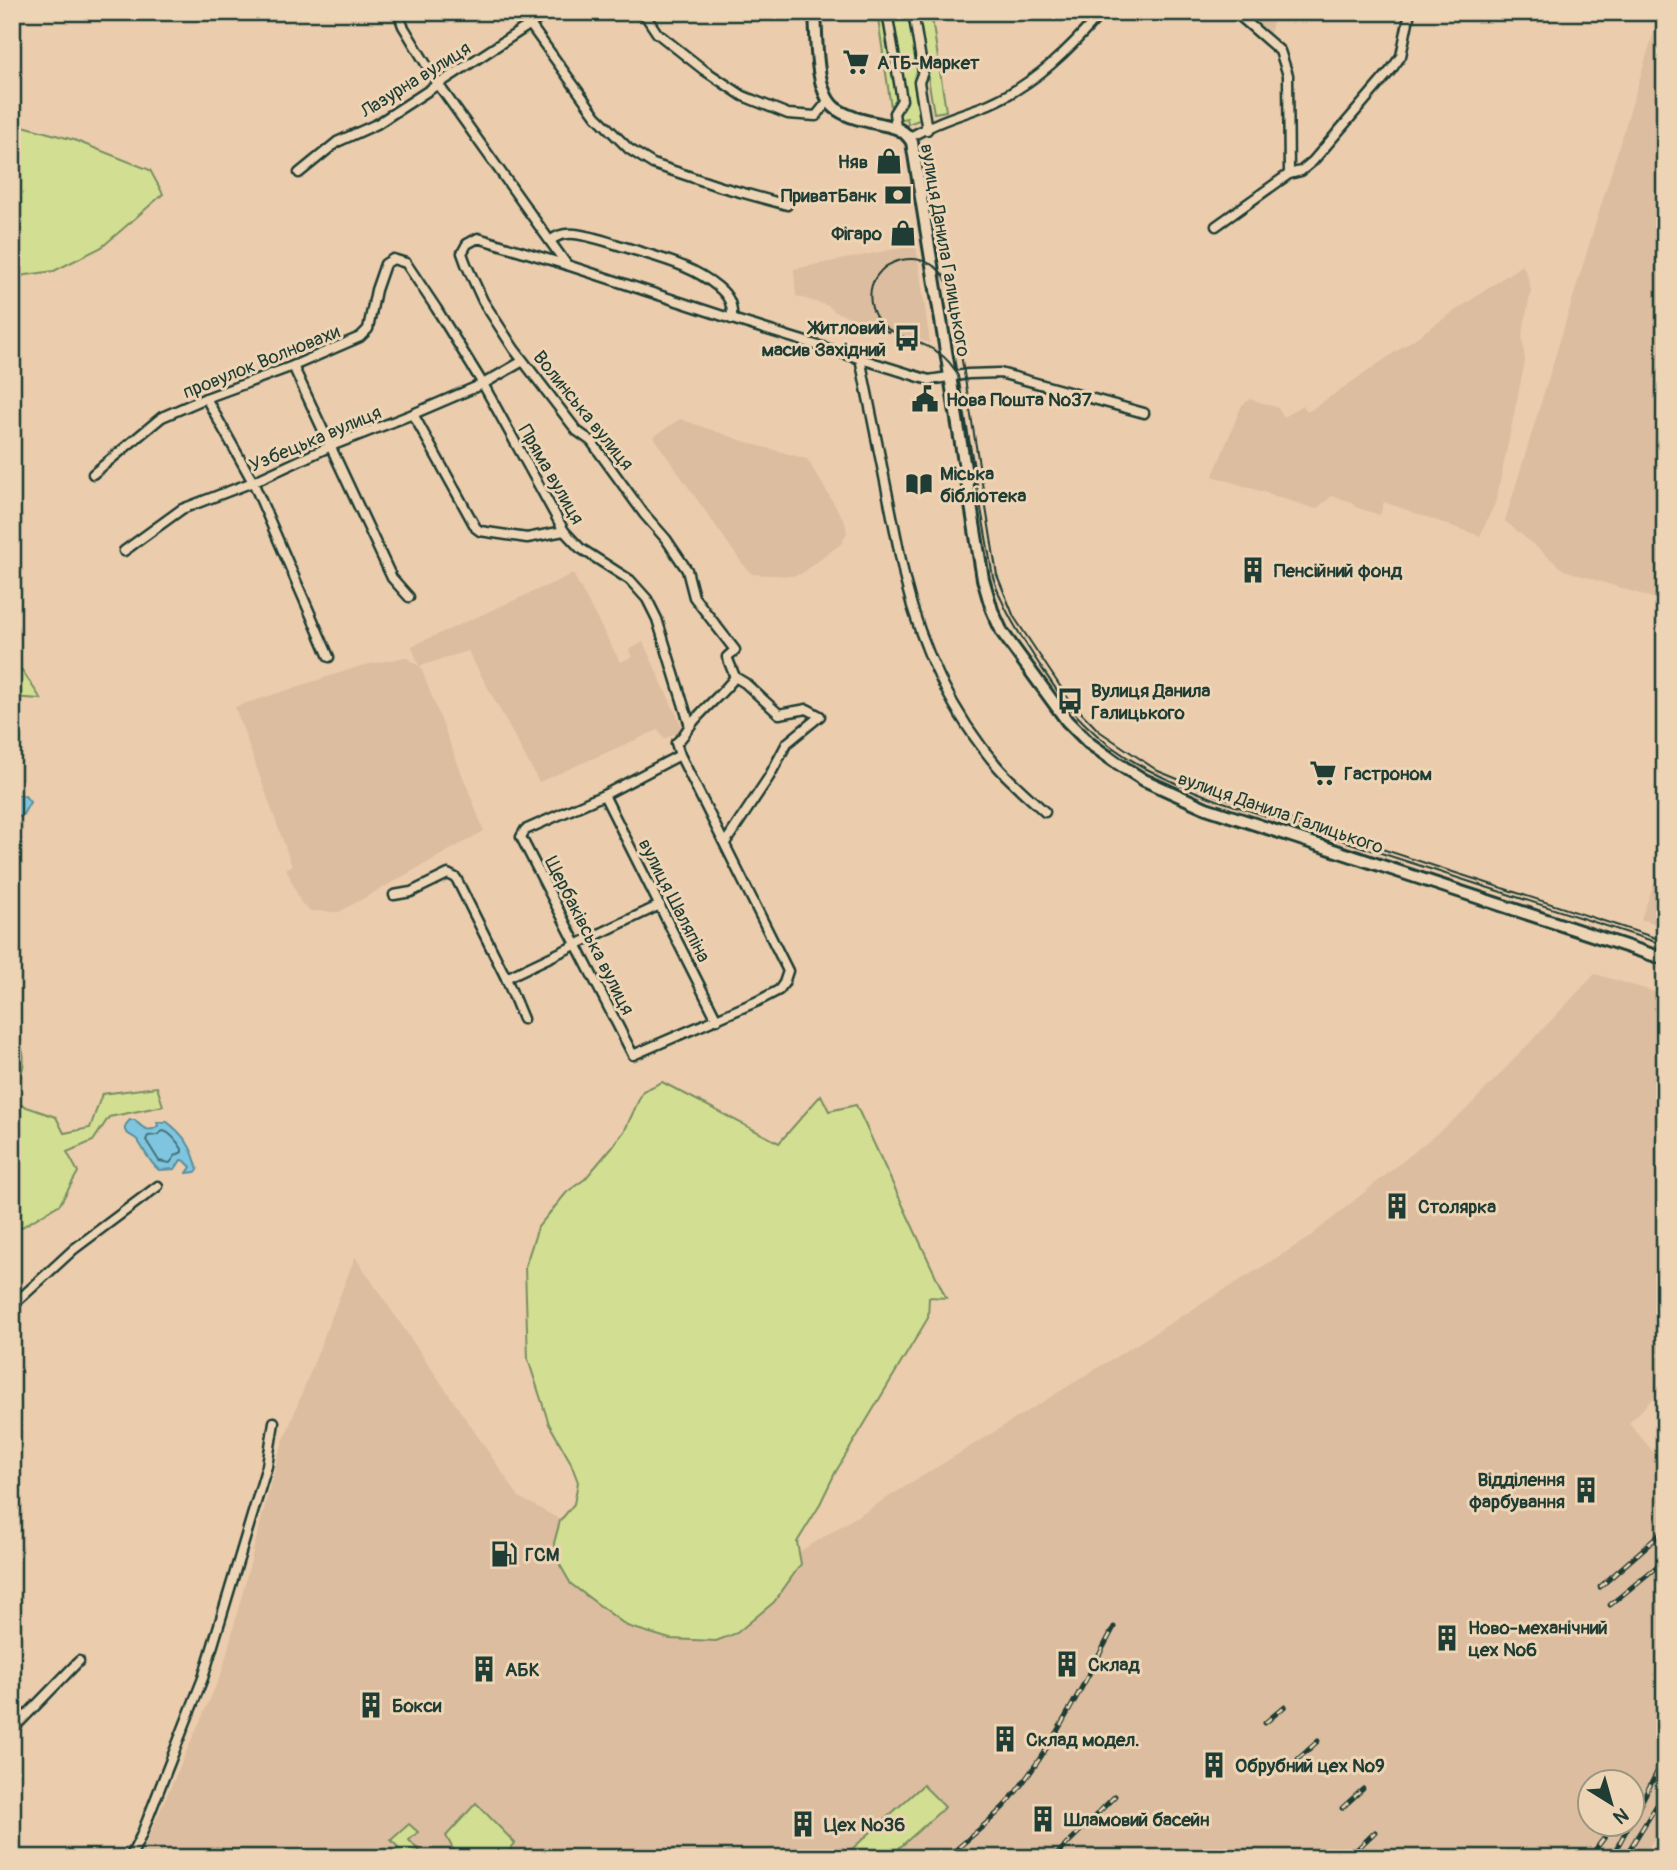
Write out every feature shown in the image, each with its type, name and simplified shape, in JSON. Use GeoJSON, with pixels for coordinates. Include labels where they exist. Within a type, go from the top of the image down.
{"type":"FeatureCollection","features":[{"type":"Feature","properties":{"kind":"street"},"geometry":{"type":"LineString","coordinates":[[398,12],[403,26],[438,84],[567,265]]}},
{"type":"Feature","properties":{"kind":"street"},"geometry":{"type":"LineString","coordinates":[[521,12],[596,116],[629,149],[653,164],[787,205]]}},
{"type":"Feature","properties":{"kind":"street","name":"Лазурна вулиця"},"geometry":{"type":"LineString","coordinates":[[299,173],[337,142],[377,124],[550,12]]}},
{"type":"Feature","properties":{"kind":"street"},"geometry":{"type":"LineString","coordinates":[[642,12],[657,33],[743,96],[788,114],[816,116],[828,101]]}},
{"type":"Feature","properties":{"kind":"street"},"geometry":{"type":"LineString","coordinates":[[815,12],[822,87],[828,101],[837,110],[853,117],[896,127],[909,137]]}},
{"type":"Feature","properties":{"kind":"street","name":"вулиця Данила Галицького"},"geometry":{"type":"LineString","coordinates":[[887,12],[902,100],[894,113],[896,127]]}},
{"type":"Feature","properties":{"kind":"street","name":"вулиця Данила Галицького"},"geometry":{"type":"LineString","coordinates":[[913,12],[923,72],[919,82],[928,130]]}},
{"type":"Feature","properties":{"kind":"street","name":"вулиця Данила Галицького"},"geometry":{"type":"LineString","coordinates":[[1102,12],[1066,52],[1027,83],[990,104],[909,137],[912,142],[977,554],[992,610],[1003,632],[1066,721],[1089,743],[1144,780],[1206,808],[1665,959]]}},
{"type":"Feature","properties":{"kind":"street"},"geometry":{"type":"LineString","coordinates":[[1235,12],[1280,51],[1288,75],[1289,174]]}},
{"type":"Feature","properties":{"kind":"street"},"geometry":{"type":"LineString","coordinates":[[1216,226],[1289,174],[1301,172],[1313,161],[1401,56],[1410,12]]}},
{"type":"Feature","properties":{"kind":"street"},"geometry":{"type":"LineString","coordinates":[[550,241],[557,235],[573,234],[600,239],[687,267],[726,295],[733,307],[732,319]]}},
{"type":"Feature","properties":{"kind":"street","name":"Волинська вулиця"},"geometry":{"type":"LineString","coordinates":[[735,677],[727,657],[735,650],[694,597],[687,570],[666,538],[644,514],[591,440],[577,431],[523,361],[483,301],[463,253],[467,244],[478,239],[567,265],[929,380],[968,374],[1000,373],[1144,413]]}},
{"type":"Feature","properties":{"kind":"street","name":"провулок Волновахи"},"geometry":{"type":"LineString","coordinates":[[93,474],[162,417],[360,337],[368,329],[376,290],[385,264],[393,259],[405,263]]}},
{"type":"Feature","properties":{"kind":"street","name":"Пряма вулиця"},"geometry":{"type":"LineString","coordinates":[[405,263],[483,384],[564,531],[580,548],[630,580],[648,599],[657,619],[690,726]]}},
{"type":"Feature","properties":{"kind":"street"},"geometry":{"type":"LineString","coordinates":[[860,358],[913,615],[928,652],[970,732],[999,769],[1045,812]]}},
{"type":"Feature","properties":{"kind":"street","name":"Узбецька вулиця"},"geometry":{"type":"LineString","coordinates":[[124,551],[182,509],[253,482],[331,446],[483,384],[523,361]]}},
{"type":"Feature","properties":{"kind":"street"},"geometry":{"type":"LineString","coordinates":[[293,366],[392,578],[409,597]]}},
{"type":"Feature","properties":{"kind":"street"},"geometry":{"type":"LineString","coordinates":[[206,398],[253,482],[329,657]]}},
{"type":"Feature","properties":{"kind":"street"},"geometry":{"type":"LineString","coordinates":[[413,414],[476,528],[486,534],[527,538],[564,531]]}},
{"type":"Feature","properties":{"kind":"street"},"geometry":{"type":"LineString","coordinates":[[717,1020],[779,990],[788,971],[680,755],[676,743],[735,677],[779,714],[807,709],[820,716],[787,743],[769,777],[725,843]]}},
{"type":"Feature","properties":{"kind":"street"},"geometry":{"type":"LineString","coordinates":[[604,795],[680,755]]}},
{"type":"Feature","properties":{"kind":"street","name":"Щербаківська вулиця"},"geometry":{"type":"LineString","coordinates":[[604,795],[525,830],[522,837],[633,1055],[717,1020]]}},
{"type":"Feature","properties":{"kind":"street","name":"вулиця Шаляпіна"},"geometry":{"type":"LineString","coordinates":[[604,795],[717,1020]]}},
{"type":"Feature","properties":{"kind":"street"},"geometry":{"type":"LineString","coordinates":[[394,895],[411,892],[448,874],[456,878],[506,978],[523,1019]]}},
{"type":"Feature","properties":{"kind":"street"},"geometry":{"type":"LineString","coordinates":[[506,978],[660,905]]}},
{"type":"Feature","properties":{"kind":"street"},"geometry":{"type":"LineString","coordinates":[[12,1306],[74,1249],[158,1186]]}},
{"type":"Feature","properties":{"kind":"street"},"geometry":{"type":"LineString","coordinates":[[130,1858],[203,1678],[267,1466],[274,1422]]}},
{"type":"Feature","properties":{"kind":"street"},"geometry":{"type":"LineString","coordinates":[[12,1730],[79,1661]]}},
{"type":"Feature","properties":{"kind":"street"},"geometry":{"type":"LineString","coordinates":[[1658,1858],[1665,1847]]}},
{"type":"Feature","properties":{"kind":"shaded area"},"geometry":{"type":"Polygon","coordinates":[[[1242,12],[1275,12],[1270,34],[1242,12]]]}},
{"type":"Feature","properties":{"kind":"shaded area"},"geometry":{"type":"Polygon","coordinates":[[[1660,12],[1665,12],[1665,602],[1564,570],[1505,521],[1660,12]]]}},
{"type":"Feature","properties":{"kind":"shaded area"},"geometry":{"type":"Polygon","coordinates":[[[916,245],[930,343],[835,312],[829,306],[796,296],[794,269],[916,245]]]}},
{"type":"Feature","properties":{"kind":"shaded area"},"geometry":{"type":"Polygon","coordinates":[[[1522,265],[1531,290],[1522,337],[1525,361],[1496,501],[1480,536],[1384,502],[1380,515],[1332,496],[1316,509],[1213,476],[1242,405],[1250,399],[1278,408],[1284,417],[1302,405],[1308,412],[1522,265]]]}},
{"type":"Feature","properties":{"kind":"shaded area"},"geometry":{"type":"Polygon","coordinates":[[[680,419],[752,444],[807,459],[845,522],[847,532],[842,543],[801,574],[752,574],[653,437],[680,419]]]}},
{"type":"Feature","properties":{"kind":"shaded area"},"geometry":{"type":"Polygon","coordinates":[[[573,574],[620,662],[632,657],[629,650],[643,642],[683,729],[664,739],[658,730],[539,782],[468,651],[420,666],[484,831],[339,912],[310,911],[301,903],[286,868],[292,866],[235,707],[361,666],[405,657],[419,666],[412,646],[573,574]]]}},
{"type":"Feature","properties":{"kind":"shaded area"},"geometry":{"type":"Polygon","coordinates":[[[1665,853],[1665,927],[1641,919],[1665,853]]]}},
{"type":"Feature","properties":{"kind":"shaded area"},"geometry":{"type":"Polygon","coordinates":[[[1595,974],[1665,995],[1665,1386],[1629,1423],[1665,1466],[1665,1822],[1642,1858],[139,1858],[222,1672],[278,1455],[355,1257],[519,1497],[662,1576],[783,1562],[1307,1239],[1467,1109],[1595,974]]]}},
{"type":"Feature","properties":{"kind":"green space"},"geometry":{"type":"Polygon","coordinates":[[[877,12],[931,12],[946,111],[934,113],[927,72],[923,72],[922,119],[908,124],[907,118],[893,121],[877,12]]]}},
{"type":"Feature","properties":{"kind":"green space"},"geometry":{"type":"Polygon","coordinates":[[[12,123],[74,140],[150,170],[163,194],[102,247],[54,271],[12,277],[12,123]]]}},
{"type":"Feature","properties":{"kind":"green space"},"geometry":{"type":"Polygon","coordinates":[[[22,670],[41,699],[12,697],[12,672],[22,670]]]}},
{"type":"Feature","properties":{"kind":"green space"},"geometry":{"type":"Polygon","coordinates":[[[12,1033],[22,1049],[24,1064],[12,1096],[12,1033]]]}},
{"type":"Feature","properties":{"kind":"green space"},"geometry":{"type":"Polygon","coordinates":[[[662,1082],[779,1143],[821,1095],[829,1111],[856,1105],[946,1298],[929,1297],[928,1318],[797,1542],[801,1564],[774,1602],[737,1633],[716,1641],[670,1639],[627,1626],[571,1584],[560,1565],[554,1543],[560,1521],[574,1504],[578,1482],[570,1461],[549,1424],[528,1359],[525,1267],[538,1227],[567,1192],[585,1179],[612,1147],[625,1130],[643,1091],[662,1082]]]}},
{"type":"Feature","properties":{"kind":"green space"},"geometry":{"type":"Polygon","coordinates":[[[157,1087],[163,1106],[109,1117],[93,1141],[67,1152],[78,1172],[60,1204],[12,1233],[12,1102],[56,1117],[64,1133],[90,1128],[102,1094],[157,1087]]]}},
{"type":"Feature","properties":{"kind":"green space"},"geometry":{"type":"Polygon","coordinates":[[[923,1785],[945,1807],[888,1858],[842,1858],[923,1785]]]}},
{"type":"Feature","properties":{"kind":"green space"},"geometry":{"type":"Polygon","coordinates":[[[476,1803],[515,1843],[503,1858],[458,1858],[446,1836],[476,1803]]]}},
{"type":"Feature","properties":{"kind":"green space"},"geometry":{"type":"Polygon","coordinates":[[[409,1824],[418,1832],[409,1840],[420,1852],[413,1858],[388,1858],[398,1847],[391,1840],[409,1824]]]}},
{"type":"Feature","properties":{"kind":"water"},"geometry":{"type":"Polygon","coordinates":[[[12,794],[25,796],[30,802],[22,816],[12,818],[12,794]]]}},
{"type":"Feature","properties":{"kind":"water"},"geometry":{"type":"Polygon","coordinates":[[[135,1120],[148,1129],[158,1126],[157,1122],[166,1121],[186,1142],[198,1170],[187,1173],[191,1167],[181,1160],[175,1169],[159,1170],[137,1139],[126,1132],[126,1124],[135,1120]]]}},
{"type":"Feature","properties":{"kind":"tram line"},"geometry":{"type":"LineString","coordinates":[[1665,941],[1219,796],[1158,771],[1099,731],[1070,701],[1014,617],[997,575],[951,293],[943,275],[931,264],[917,259],[901,260],[887,266],[877,276],[871,290],[872,308],[878,320],[899,335],[938,352],[958,376],[997,588],[1017,629],[1052,683],[1076,715],[1097,736],[1129,759],[1181,786],[1217,800],[1665,945]]}},
{"type":"Feature","properties":{"kind":"tram line"},"geometry":{"type":"LineString","coordinates":[[848,320],[889,332]]}},
{"type":"Feature","properties":{"kind":"railway"},"geometry":{"type":"LineString","coordinates":[[1600,1587],[1665,1530]]}},
{"type":"Feature","properties":{"kind":"railway"},"geometry":{"type":"LineString","coordinates":[[1610,1605],[1665,1560]]}},
{"type":"Feature","properties":{"kind":"railway"},"geometry":{"type":"LineString","coordinates":[[947,1858],[1000,1810],[1023,1783],[1065,1718],[1114,1627]]}},
{"type":"Feature","properties":{"kind":"railway"},"geometry":{"type":"LineString","coordinates":[[1662,1668],[1665,1665]]}},
{"type":"Feature","properties":{"kind":"railway"},"geometry":{"type":"LineString","coordinates":[[1265,1723],[1285,1706]]}},
{"type":"Feature","properties":{"kind":"railway"},"geometry":{"type":"LineString","coordinates":[[1298,1759],[1318,1741]]}},
{"type":"Feature","properties":{"kind":"railway"},"geometry":{"type":"LineString","coordinates":[[1646,1793],[1665,1757]]}},
{"type":"Feature","properties":{"kind":"railway"},"geometry":{"type":"LineString","coordinates":[[1342,1808],[1363,1789]]}},
{"type":"Feature","properties":{"kind":"railway"},"geometry":{"type":"LineString","coordinates":[[1624,1858],[1665,1792]]}},
{"type":"Feature","properties":{"kind":"railway"},"geometry":{"type":"LineString","coordinates":[[1053,1858],[1115,1796]]}},
{"type":"Feature","properties":{"kind":"railway"},"geometry":{"type":"LineString","coordinates":[[1348,1858],[1375,1832]]}},
{"type":"Feature","properties":{"kind":"railway"},"geometry":{"type":"LineString","coordinates":[[1589,1858],[1603,1839]]}},
{"type":"Feature","properties":{"kind":"railway"},"geometry":{"type":"LineString","coordinates":[[1612,1857],[1622,1839]]}},
{"type":"Feature","properties":{"kind":"place","name":"АТБ-Маркет"},"geometry":{"type":"Point","coordinates":[856,62]}},
{"type":"Feature","properties":{"kind":"place","name":"Няв"},"geometry":{"type":"Point","coordinates":[889,161]}},
{"type":"Feature","properties":{"kind":"place","name":"ПриватБанк"},"geometry":{"type":"Point","coordinates":[898,195]}},
{"type":"Feature","properties":{"kind":"place","name":"Фігаро"},"geometry":{"type":"Point","coordinates":[903,233]}},
{"type":"Feature","properties":{"kind":"place","name":"Житловий масив Західний"},"geometry":{"type":"Point","coordinates":[907,338]}},
{"type":"Feature","properties":{"kind":"place","name":"Нова Пошта №37"},"geometry":{"type":"Point","coordinates":[925,399]}},
{"type":"Feature","properties":{"kind":"place","name":"Міська бібліотека"},"geometry":{"type":"Point","coordinates":[919,484]}},
{"type":"Feature","properties":{"kind":"place","name":"Пенсійний фонд"},"geometry":{"type":"Point","coordinates":[1253,570]}},
{"type":"Feature","properties":{"kind":"place","name":"Вулиця Данила Галицького"},"geometry":{"type":"Point","coordinates":[1070,701]}},
{"type":"Feature","properties":{"kind":"place","name":"Гастроном"},"geometry":{"type":"Point","coordinates":[1323,773]}},
{"type":"Feature","properties":{"kind":"place","name":"Столярка"},"geometry":{"type":"Point","coordinates":[1397,1206]}},
{"type":"Feature","properties":{"kind":"place","name":"Відділення фарбування"},"geometry":{"type":"Point","coordinates":[1586,1490]}},
{"type":"Feature","properties":{"kind":"place","name":"ГСМ"},"geometry":{"type":"Point","coordinates":[504,1554]}},
{"type":"Feature","properties":{"kind":"place","name":"Ново-механічний цех №6"},"geometry":{"type":"Point","coordinates":[1447,1638]}},
{"type":"Feature","properties":{"kind":"place","name":"Склад"},"geometry":{"type":"Point","coordinates":[1067,1664]}},
{"type":"Feature","properties":{"kind":"place","name":"АБК"},"geometry":{"type":"Point","coordinates":[484,1669]}},
{"type":"Feature","properties":{"kind":"place","name":"Бокси"},"geometry":{"type":"Point","coordinates":[371,1705]}},
{"type":"Feature","properties":{"kind":"place","name":"Склад модел."},"geometry":{"type":"Point","coordinates":[1005,1739]}},
{"type":"Feature","properties":{"kind":"place","name":"Обрубний цех №9"},"geometry":{"type":"Point","coordinates":[1214,1765]}},
{"type":"Feature","properties":{"kind":"place","name":"Шламовий басейн"},"geometry":{"type":"Point","coordinates":[1043,1819]}},
{"type":"Feature","properties":{"kind":"place","name":"Цех №36"},"geometry":{"type":"Point","coordinates":[803,1824]}}]}
